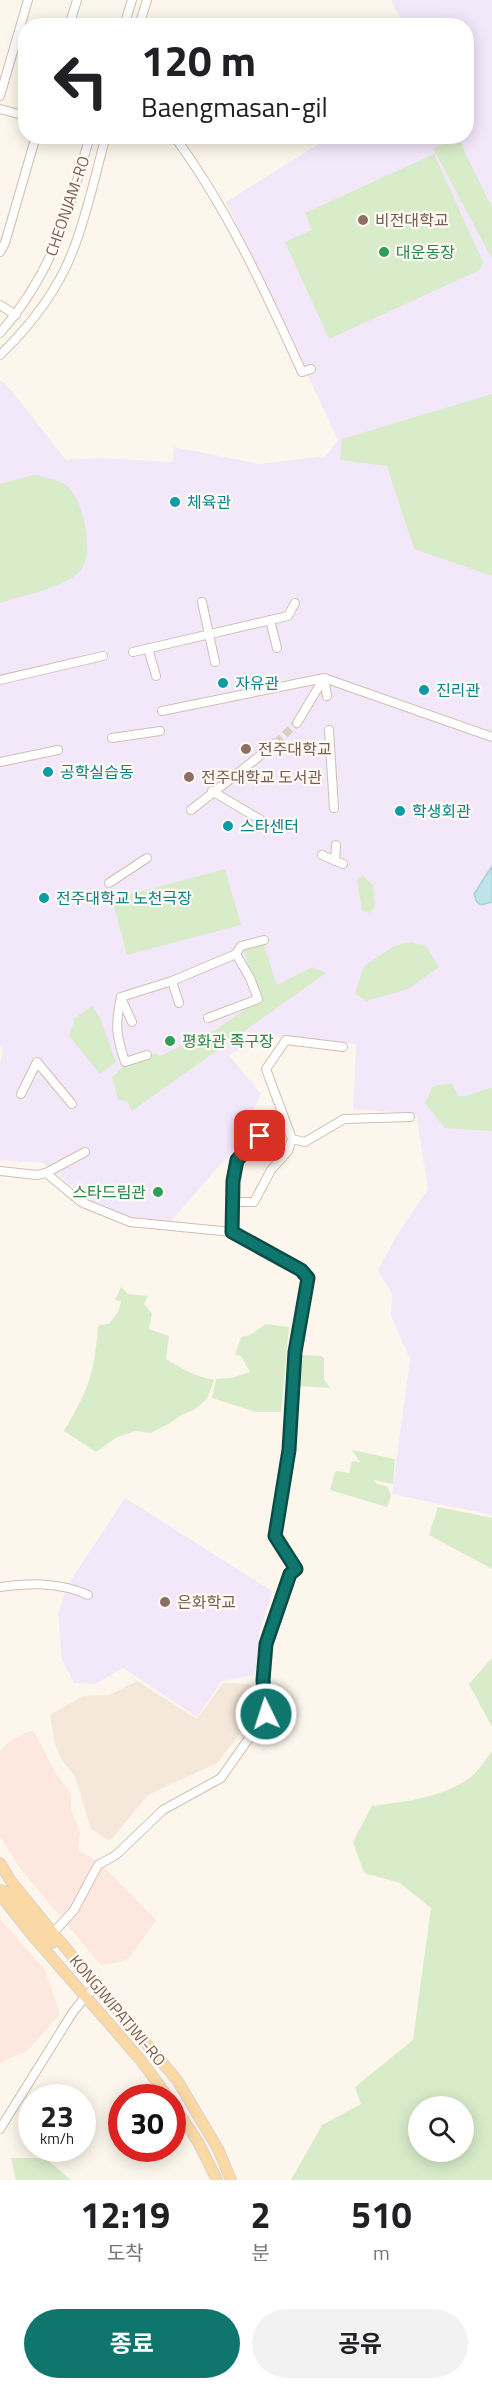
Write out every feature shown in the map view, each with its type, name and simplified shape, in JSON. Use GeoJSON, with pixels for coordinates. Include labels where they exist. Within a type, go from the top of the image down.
{"type":"FeatureCollection","features":[{"type":"Feature","properties":{"kind":"main road"},"geometry":{"type":"LineString","coordinates":[[0,1863],[5,1891],[51,1942],[64,1946]]}},
{"type":"Feature","properties":{"kind":"main road","name":"KONGJWIPATJWI-RO"},"geometry":{"type":"LineString","coordinates":[[5,1891],[53,1933],[177,2080],[218,2149],[231,2180]]}},
{"type":"Feature","properties":{"kind":"main road","name":"KONGJWIPATJWI-RO"},"geometry":{"type":"LineString","coordinates":[[5,1891],[157,2084]]}},
{"type":"Feature","properties":{"kind":"main road"},"geometry":{"type":"LineString","coordinates":[[186,2124],[217,2180]]}},
{"type":"Feature","properties":{"kind":"street"},"geometry":{"type":"LineString","coordinates":[[23,18],[28,0]]}},
{"type":"Feature","properties":{"kind":"street"},"geometry":{"type":"LineString","coordinates":[[71,18],[77,0]]}},
{"type":"Feature","properties":{"kind":"street"},"geometry":{"type":"LineString","coordinates":[[126,18],[132,0]]}},
{"type":"Feature","properties":{"kind":"street"},"geometry":{"type":"LineString","coordinates":[[141,18],[147,0]]}},
{"type":"Feature","properties":{"kind":"street"},"geometry":{"type":"LineString","coordinates":[[0,96],[18,34]]}},
{"type":"Feature","properties":{"kind":"street"},"geometry":{"type":"LineString","coordinates":[[0,109],[18,114]]}},
{"type":"Feature","properties":{"kind":"street"},"geometry":{"type":"LineString","coordinates":[[0,252],[5,243],[34,144]]}},
{"type":"Feature","properties":{"kind":"street","name":"CHEONJAM-RO"},"geometry":{"type":"LineString","coordinates":[[0,333],[16,315],[38,282],[57,244],[88,144]]}},
{"type":"Feature","properties":{"kind":"street","name":"CHEONJAM-RO"},"geometry":{"type":"LineString","coordinates":[[0,355],[27,326],[53,288],[72,254],[104,144]]}},
{"type":"Feature","properties":{"kind":"street"},"geometry":{"type":"LineString","coordinates":[[180,144],[196,166],[249,258],[306,370]]}},
{"type":"Feature","properties":{"kind":"street"},"geometry":{"type":"LineString","coordinates":[[0,305],[16,315]]}},
{"type":"Feature","properties":{"kind":"street"},"geometry":{"type":"LineString","coordinates":[[202,603],[215,662]]}},
{"type":"Feature","properties":{"kind":"street"},"geometry":{"type":"LineString","coordinates":[[133,652],[288,616],[295,603]]}},
{"type":"Feature","properties":{"kind":"street"},"geometry":{"type":"LineString","coordinates":[[270,620],[277,648]]}},
{"type":"Feature","properties":{"kind":"street"},"geometry":{"type":"LineString","coordinates":[[148,648],[156,676]]}},
{"type":"Feature","properties":{"kind":"street"},"geometry":{"type":"LineString","coordinates":[[0,680],[103,656]]}},
{"type":"Feature","properties":{"kind":"street"},"geometry":{"type":"LineString","coordinates":[[324,678],[327,696]]}},
{"type":"Feature","properties":{"kind":"street"},"geometry":{"type":"LineString","coordinates":[[297,723],[324,678]]}},
{"type":"Feature","properties":{"kind":"street"},"geometry":{"type":"LineString","coordinates":[[162,711],[324,678],[492,737]]}},
{"type":"Feature","properties":{"kind":"street"},"geometry":{"type":"LineString","coordinates":[[329,730],[334,808]]}},
{"type":"Feature","properties":{"kind":"street"},"geometry":{"type":"LineString","coordinates":[[112,738],[160,731]]}},
{"type":"Feature","properties":{"kind":"street"},"geometry":{"type":"LineString","coordinates":[[191,810],[212,791],[276,743]]}},
{"type":"Feature","properties":{"kind":"street"},"geometry":{"type":"LineString","coordinates":[[0,762],[58,750]]}},
{"type":"Feature","properties":{"kind":"street"},"geometry":{"type":"LineString","coordinates":[[212,791],[261,820]]}},
{"type":"Feature","properties":{"kind":"street"},"geometry":{"type":"LineString","coordinates":[[322,855],[339,863],[336,844]]}},
{"type":"Feature","properties":{"kind":"street"},"geometry":{"type":"LineString","coordinates":[[109,884],[147,858]]}},
{"type":"Feature","properties":{"kind":"street"},"geometry":{"type":"LineString","coordinates":[[121,997],[172,981],[236,954],[241,946],[264,940]]}},
{"type":"Feature","properties":{"kind":"street"},"geometry":{"type":"LineString","coordinates":[[208,1018],[258,999],[250,978],[236,954]]}},
{"type":"Feature","properties":{"kind":"street"},"geometry":{"type":"LineString","coordinates":[[172,981],[179,1003]]}},
{"type":"Feature","properties":{"kind":"street"},"geometry":{"type":"LineString","coordinates":[[121,997],[132,1022]]}},
{"type":"Feature","properties":{"kind":"street"},"geometry":{"type":"LineString","coordinates":[[121,997],[116,1036],[125,1062],[147,1055]]}},
{"type":"Feature","properties":{"kind":"street"},"geometry":{"type":"LineString","coordinates":[[232,1202],[254,1202],[271,1170],[288,1151],[292,1139],[266,1069],[286,1040],[343,1047]]}},
{"type":"Feature","properties":{"kind":"street"},"geometry":{"type":"LineString","coordinates":[[21,1094],[37,1062],[72,1104]]}},
{"type":"Feature","properties":{"kind":"street"},"geometry":{"type":"LineString","coordinates":[[292,1139],[305,1142],[344,1119],[410,1117]]}},
{"type":"Feature","properties":{"kind":"street"},"geometry":{"type":"LineString","coordinates":[[232,1232],[233,1181],[237,1160],[260,1136]]}},
{"type":"Feature","properties":{"kind":"street"},"geometry":{"type":"LineString","coordinates":[[0,1171],[37,1175],[46,1173],[85,1152]]}},
{"type":"Feature","properties":{"kind":"street"},"geometry":{"type":"LineString","coordinates":[[46,1173],[81,1202],[130,1222],[232,1232],[301,1270],[308,1278],[295,1352],[289,1450],[275,1536],[296,1569],[290,1574],[266,1644],[263,1680],[266,1714],[221,1778],[163,1810],[116,1855],[98,1864],[74,1910],[53,1933]]}},
{"type":"Feature","properties":{"kind":"street"},"geometry":{"type":"LineString","coordinates":[[0,1587],[30,1583],[72,1587],[88,1595]]}},
{"type":"Feature","properties":{"kind":"street"},"geometry":{"type":"LineString","coordinates":[[0,2129],[73,2012],[98,1985]]}},
{"type":"Feature","properties":{"kind":"shaded area","name":"전주대학교"},"geometry":{"type":"Polygon","coordinates":[[[391,0],[492,0],[492,1515],[392,1494],[410,1359],[391,1316],[392,1294],[378,1270],[397,1235],[428,1189],[416,1114],[353,1109],[356,1044],[266,1035],[229,1055],[261,1094],[233,1150],[171,1221],[133,1219],[95,1204],[43,1163],[0,1160],[0,1065],[3,1050],[0,1046],[0,381],[12,391],[66,460],[100,458],[172,462],[174,447],[260,464],[326,456],[338,440],[226,202],[319,144],[474,144],[474,18],[400,18],[391,0]]]}},
{"type":"Feature","properties":{"kind":"shaded area","name":"은화학교"},"geometry":{"type":"Polygon","coordinates":[[[125,1498],[272,1591],[259,1634],[255,1675],[222,1681],[197,1717],[123,1668],[95,1684],[74,1683],[62,1660],[58,1613],[67,1586],[125,1498]]]}},
{"type":"Feature","properties":{"kind":"shaded area"},"geometry":{"type":"Polygon","coordinates":[[[137,1681],[197,1719],[223,1683],[248,1684],[261,1695],[257,1712],[217,1763],[148,1795],[110,1841],[91,1829],[75,1776],[62,1760],[55,1744],[50,1715],[83,1696],[109,1695],[137,1681]]]}},
{"type":"Feature","properties":{"kind":"shaded area"},"geometry":{"type":"Polygon","coordinates":[[[33,1730],[56,1774],[71,1794],[71,1810],[80,1832],[78,1850],[100,1863],[156,1920],[129,1958],[120,1962],[101,1965],[20,1868],[0,1836],[0,1750],[11,1740],[33,1730]]]}},
{"type":"Feature","properties":{"kind":"shaded area"},"geometry":{"type":"Polygon","coordinates":[[[0,1919],[45,1970],[60,2014],[28,2050],[0,2063],[0,1919]]]}},
{"type":"Feature","properties":{"kind":"green space"},"geometry":{"type":"Polygon","coordinates":[[[443,144],[461,144],[492,208],[492,259],[433,148],[443,144]]]}},
{"type":"Feature","properties":{"kind":"green space","name":"대운동장"},"geometry":{"type":"Polygon","coordinates":[[[434,154],[483,262],[480,270],[329,339],[285,242],[312,230],[305,213],[434,154]]]}},
{"type":"Feature","properties":{"kind":"green space"},"geometry":{"type":"Polygon","coordinates":[[[492,394],[492,576],[414,549],[387,466],[340,460],[342,439],[492,394]]]}},
{"type":"Feature","properties":{"kind":"green space"},"geometry":{"type":"Polygon","coordinates":[[[33,475],[60,482],[73,494],[85,527],[87,551],[85,562],[81,570],[65,581],[0,603],[0,484],[33,475]]]}},
{"type":"Feature","properties":{"kind":"green space"},"geometry":{"type":"Polygon","coordinates":[[[225,869],[241,925],[127,955],[112,899],[225,869]]]}},
{"type":"Feature","properties":{"kind":"green space"},"geometry":{"type":"Polygon","coordinates":[[[362,875],[373,885],[375,906],[369,913],[362,911],[357,880],[362,875]]]}},
{"type":"Feature","properties":{"kind":"green space"},"geometry":{"type":"Polygon","coordinates":[[[263,942],[277,985],[312,967],[326,973],[132,1111],[127,1101],[118,1100],[112,1077],[130,1061],[157,1053],[160,1056],[217,1029],[259,999],[243,947],[263,942]]]}},
{"type":"Feature","properties":{"kind":"green space"},"geometry":{"type":"Polygon","coordinates":[[[411,942],[426,946],[439,967],[408,989],[367,1001],[355,994],[364,966],[394,946],[411,942]]]}},
{"type":"Feature","properties":{"kind":"green space"},"geometry":{"type":"Polygon","coordinates":[[[92,1006],[100,1018],[116,1062],[100,1074],[69,1036],[75,1018],[92,1006]]]}},
{"type":"Feature","properties":{"kind":"green space"},"geometry":{"type":"Polygon","coordinates":[[[452,1083],[458,1096],[466,1096],[492,1088],[492,1131],[445,1128],[425,1103],[433,1086],[452,1083]]]}},
{"type":"Feature","properties":{"kind":"green space"},"geometry":{"type":"Polygon","coordinates":[[[121,1287],[128,1294],[148,1296],[144,1304],[152,1314],[149,1329],[169,1336],[166,1359],[183,1369],[214,1380],[207,1399],[194,1410],[151,1433],[136,1431],[117,1437],[96,1452],[64,1431],[79,1404],[92,1371],[99,1325],[109,1324],[118,1312],[121,1301],[115,1300],[121,1287]]]}},
{"type":"Feature","properties":{"kind":"green space"},"geometry":{"type":"Polygon","coordinates":[[[266,1324],[289,1327],[281,1412],[256,1412],[212,1398],[216,1379],[231,1378],[250,1372],[241,1356],[235,1355],[241,1337],[250,1335],[266,1324]]]}},
{"type":"Feature","properties":{"kind":"green space"},"geometry":{"type":"Polygon","coordinates":[[[301,1355],[324,1358],[324,1379],[330,1388],[299,1386],[301,1355]]]}},
{"type":"Feature","properties":{"kind":"green space"},"geometry":{"type":"Polygon","coordinates":[[[352,1450],[395,1459],[393,1484],[374,1480],[377,1484],[388,1487],[391,1496],[387,1507],[330,1490],[335,1472],[349,1473],[352,1461],[360,1462],[352,1450]]]}},
{"type":"Feature","properties":{"kind":"green space"},"geometry":{"type":"Polygon","coordinates":[[[438,1507],[492,1518],[492,1569],[429,1535],[438,1507]]]}},
{"type":"Feature","properties":{"kind":"green space"},"geometry":{"type":"Polygon","coordinates":[[[492,1658],[492,1727],[469,1684],[492,1658]]]}},
{"type":"Feature","properties":{"kind":"green space"},"geometry":{"type":"Polygon","coordinates":[[[492,1751],[492,2180],[291,2180],[322,2125],[361,2104],[355,2087],[413,2040],[431,1908],[400,1883],[364,1873],[353,1842],[372,1806],[437,1794],[461,1784],[480,1768],[492,1751]]]}},
{"type":"Feature","properties":{"kind":"green space"},"geometry":{"type":"Polygon","coordinates":[[[11,2158],[18,2158],[18,2162],[50,2162],[71,2180],[16,2180],[11,2158]]]}},
{"type":"Feature","properties":{"kind":"water"},"geometry":{"type":"Polygon","coordinates":[[[492,866],[492,902],[481,905],[474,894],[492,866]]]}},
{"type":"Feature","properties":{"kind":"tunnel"},"geometry":{"type":"LineString","coordinates":[[276,743],[297,723]]}},
{"type":"Feature","properties":{"kind":"place","name":"비전대학교"},"geometry":{"type":"Point","coordinates":[363,220]}},
{"type":"Feature","properties":{"kind":"place","name":"대운동장"},"geometry":{"type":"Point","coordinates":[384,252]}},
{"type":"Feature","properties":{"kind":"place","name":"체육관"},"geometry":{"type":"Point","coordinates":[175,502]}},
{"type":"Feature","properties":{"kind":"place","name":"자유관"},"geometry":{"type":"Point","coordinates":[223,683]}},
{"type":"Feature","properties":{"kind":"place","name":"진리관"},"geometry":{"type":"Point","coordinates":[424,690]}},
{"type":"Feature","properties":{"kind":"place","name":"전주대학교"},"geometry":{"type":"Point","coordinates":[246,749]}},
{"type":"Feature","properties":{"kind":"place","name":"공학실습동"},"geometry":{"type":"Point","coordinates":[48,772]}},
{"type":"Feature","properties":{"kind":"place","name":"전주대학교 도서관"},"geometry":{"type":"Point","coordinates":[189,777]}},
{"type":"Feature","properties":{"kind":"place","name":"학생회관"},"geometry":{"type":"Point","coordinates":[400,811]}},
{"type":"Feature","properties":{"kind":"place","name":"스타센터"},"geometry":{"type":"Point","coordinates":[228,826]}},
{"type":"Feature","properties":{"kind":"place","name":"전주대학교 노천극장"},"geometry":{"type":"Point","coordinates":[44,898]}},
{"type":"Feature","properties":{"kind":"place","name":"평화관 족구장"},"geometry":{"type":"Point","coordinates":[170,1041]}},
{"type":"Feature","properties":{"kind":"place","name":"스타드림관"},"geometry":{"type":"Point","coordinates":[158,1192]}},
{"type":"Feature","properties":{"kind":"place","name":"은화학교"},"geometry":{"type":"Point","coordinates":[165,1602]}},
{"type":"Feature","properties":{"kind":"route"},"geometry":{"type":"LineString","coordinates":[[260,1136],[237,1160],[233,1181],[232,1232],[301,1270],[308,1278],[295,1352],[289,1450],[275,1536],[296,1569],[290,1574],[266,1644],[263,1680],[266,1714]]}}]}
